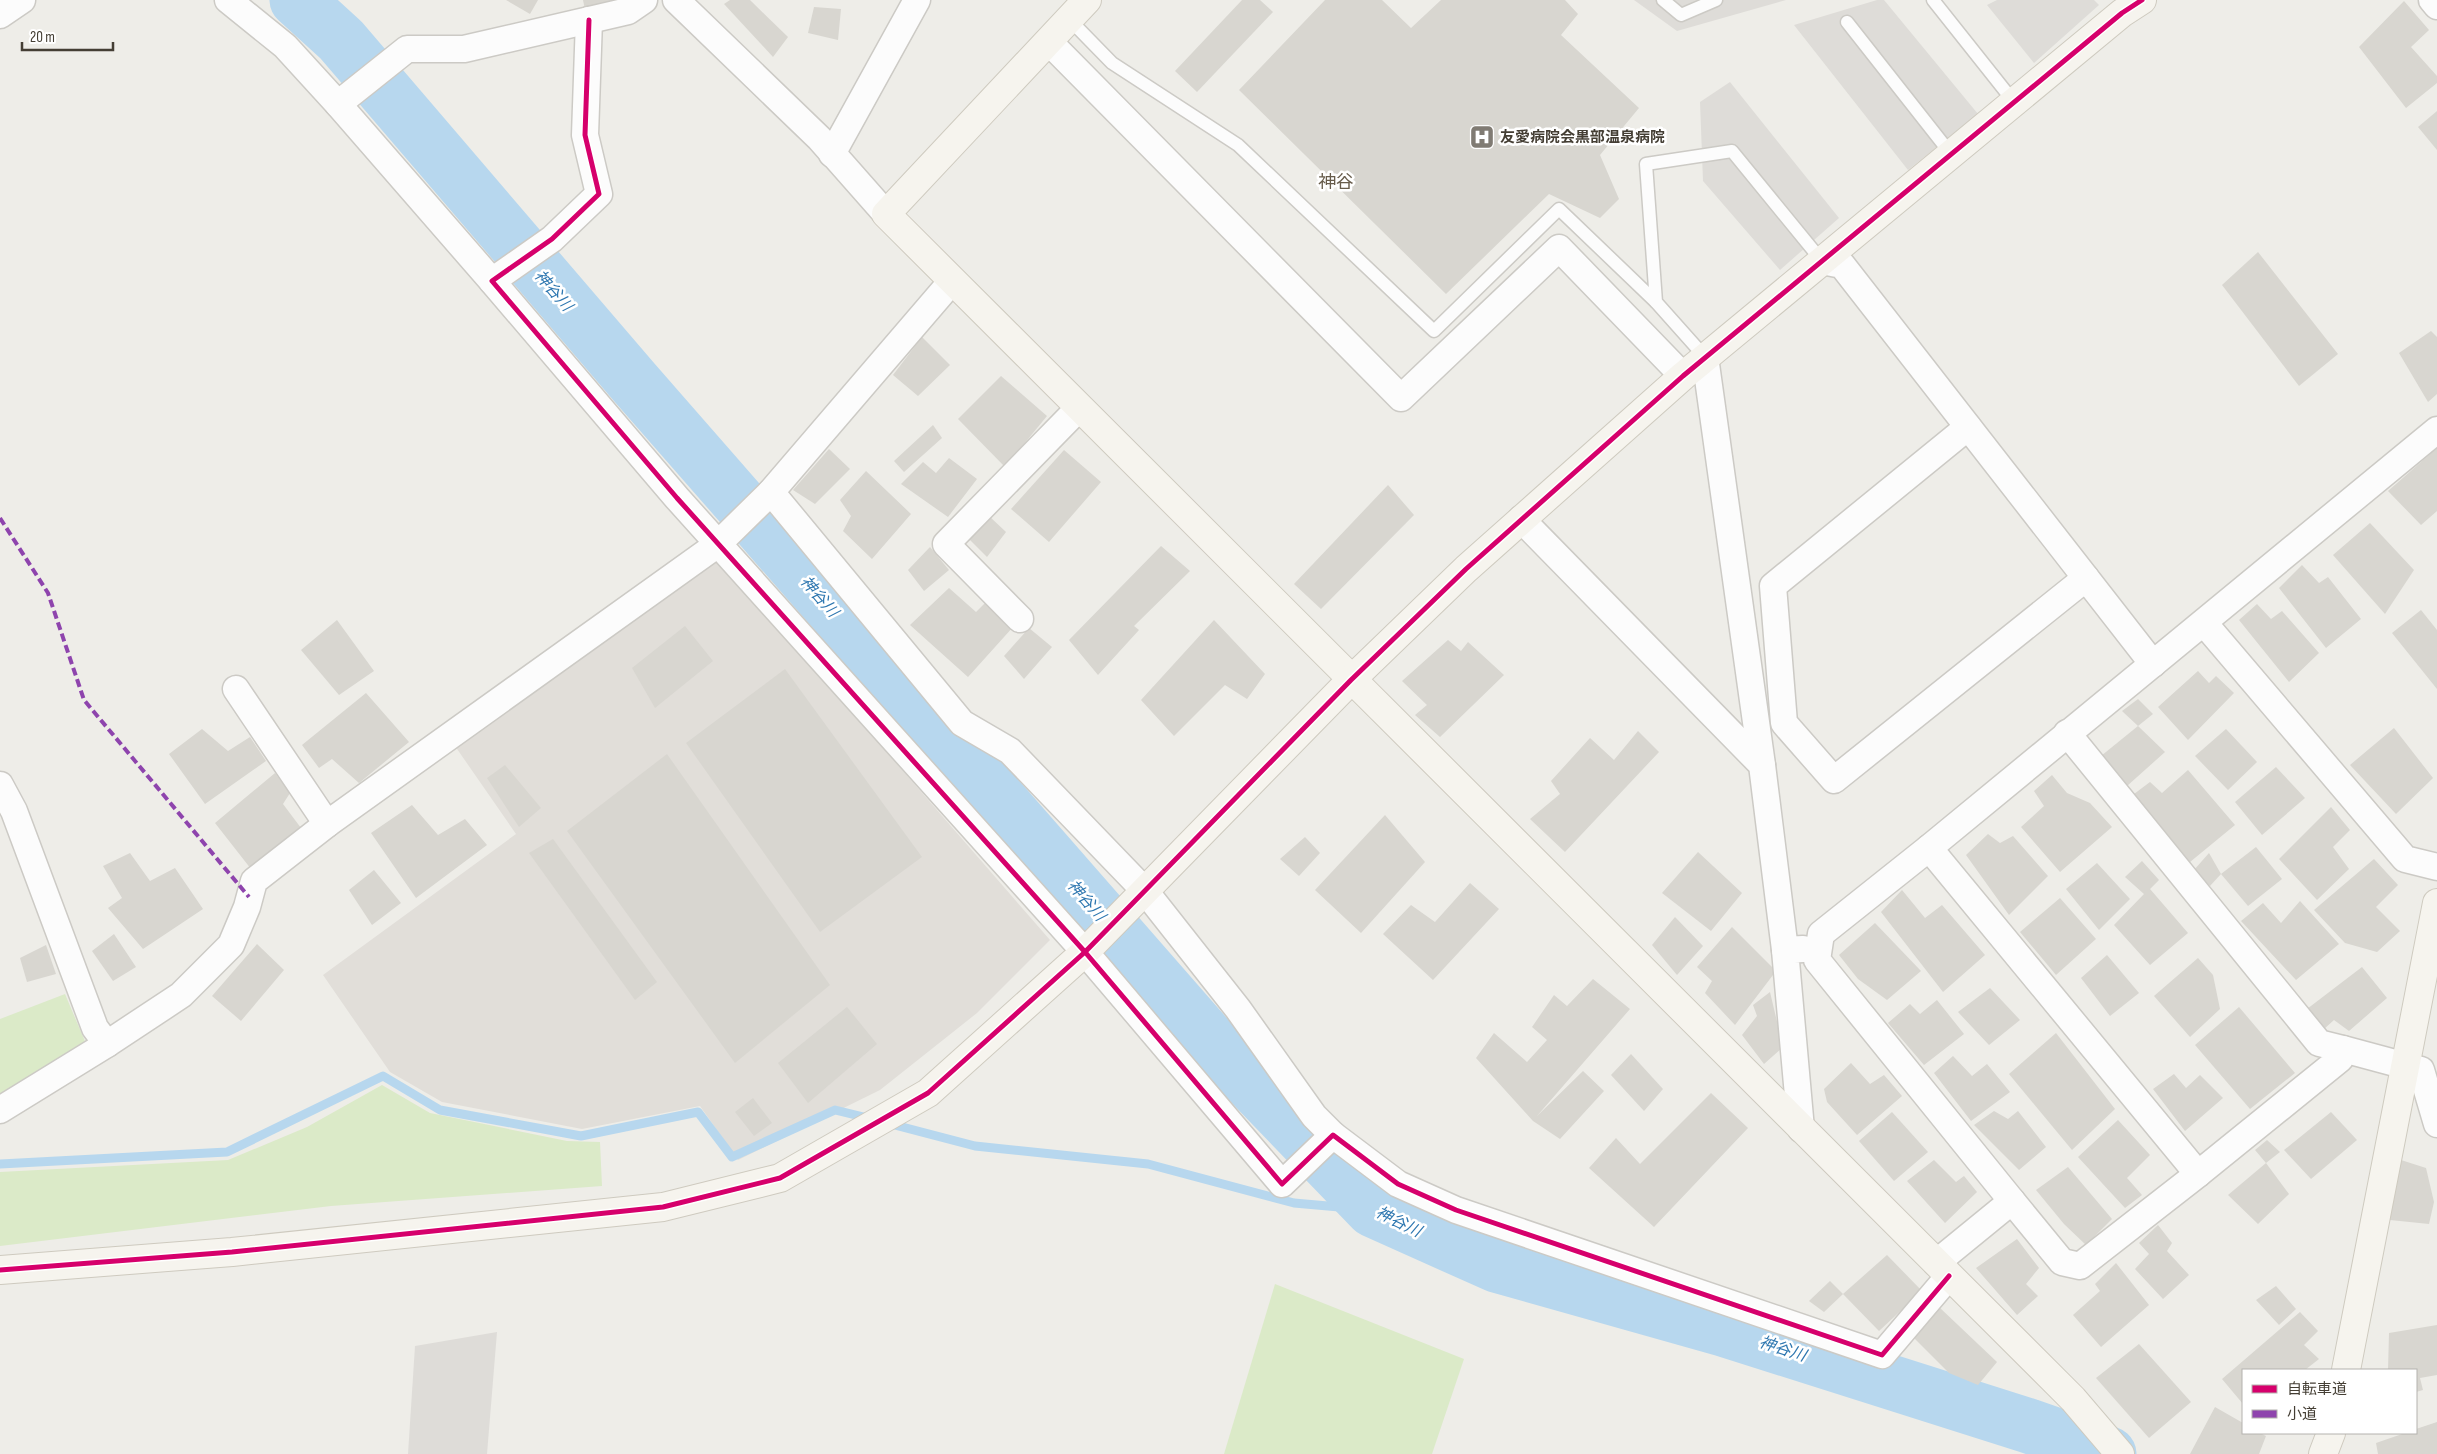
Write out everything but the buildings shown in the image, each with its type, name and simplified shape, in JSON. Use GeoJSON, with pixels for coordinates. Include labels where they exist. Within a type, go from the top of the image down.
{"type":"FeatureCollection","features":[{"type":"Feature","properties":{"kind":"street"},"geometry":{"type":"LineString","coordinates":[[0,15],[22,0]]}},
{"type":"Feature","properties":{"kind":"street"},"geometry":{"type":"LineString","coordinates":[[228,0],[286,46],[342,101],[492,281],[718,544],[1085,952],[1282,1184],[1333,1135]]}},
{"type":"Feature","properties":{"kind":"street"},"geometry":{"type":"LineString","coordinates":[[342,101],[407,49],[464,49],[628,11],[644,0]]}},
{"type":"Feature","properties":{"kind":"street"},"geometry":{"type":"LineString","coordinates":[[676,0],[832,154],[886,214],[952,281],[2073,1399],[2120,1454]]}},
{"type":"Feature","properties":{"kind":"street"},"geometry":{"type":"LineString","coordinates":[[832,154],[917,0]]}},
{"type":"Feature","properties":{"kind":"street"},"geometry":{"type":"LineString","coordinates":[[0,1270],[232,1252],[663,1207],[780,1178],[928,1093],[1085,952],[1352,680],[1466,569],[1682,376],[2014,102],[2122,14],[2142,0]]}},
{"type":"Feature","properties":{"kind":"street"},"geometry":{"type":"LineString","coordinates":[[2432,0],[2437,6]]}},
{"type":"Feature","properties":{"kind":"street"},"geometry":{"type":"LineString","coordinates":[[886,214],[1078,10]]}},
{"type":"Feature","properties":{"kind":"street"},"geometry":{"type":"LineString","coordinates":[[492,281],[552,239],[599,194],[585,135],[589,20]]}},
{"type":"Feature","properties":{"kind":"street"},"geometry":{"type":"LineString","coordinates":[[1048,42],[1401,398],[1558,248],[1682,376]]}},
{"type":"Feature","properties":{"kind":"street"},"geometry":{"type":"LineString","coordinates":[[1822,261],[1842,265],[2153,664]]}},
{"type":"Feature","properties":{"kind":"street"},"geometry":{"type":"LineString","coordinates":[[0,1110],[107,1044],[181,995],[231,945],[247,907],[254,881],[327,824],[718,544],[771,492],[952,281]]}},
{"type":"Feature","properties":{"kind":"street"},"geometry":{"type":"LineString","coordinates":[[1705,358],[1762,764],[1785,950],[1802,1129]]}},
{"type":"Feature","properties":{"kind":"street"},"geometry":{"type":"LineString","coordinates":[[1020,619],[946,544],[1079,408]]}},
{"type":"Feature","properties":{"kind":"street"},"geometry":{"type":"LineString","coordinates":[[1968,427],[1773,586],[1784,723],[1834,780],[2086,578]]}},
{"type":"Feature","properties":{"kind":"street"},"geometry":{"type":"LineString","coordinates":[[2343,1049],[2340,1059],[2198,1174],[2080,1266],[2062,1262],[1817,960],[1821,934],[2204,623],[2437,430]]}},
{"type":"Feature","properties":{"kind":"street"},"geometry":{"type":"LineString","coordinates":[[771,492],[962,724],[1010,751],[1141,895],[1238,1009],[1314,1116],[1333,1135],[1398,1184],[1456,1210],[1882,1354],[1942,1270],[2012,1201]]}},
{"type":"Feature","properties":{"kind":"street"},"geometry":{"type":"LineString","coordinates":[[1522,519],[1762,764]]}},
{"type":"Feature","properties":{"kind":"street"},"geometry":{"type":"LineString","coordinates":[[2204,623],[2405,859],[2437,867]]}},
{"type":"Feature","properties":{"kind":"street"},"geometry":{"type":"LineString","coordinates":[[236,689],[327,824]]}},
{"type":"Feature","properties":{"kind":"street"},"geometry":{"type":"LineString","coordinates":[[2067,733],[2319,1043],[2406,1064],[2421,1070],[2437,1124]]}},
{"type":"Feature","properties":{"kind":"street"},"geometry":{"type":"LineString","coordinates":[[0,785],[14,811],[95,1028],[107,1044]]}},
{"type":"Feature","properties":{"kind":"street"},"geometry":{"type":"LineString","coordinates":[[1929,848],[2198,1174]]}},
{"type":"Feature","properties":{"kind":"street"},"geometry":{"type":"LineString","coordinates":[[2346,1369],[2406,1064],[2431,962],[2437,903]]}},
{"type":"Feature","properties":{"kind":"street"},"geometry":{"type":"LineString","coordinates":[[1785,950],[1819,947]]}},
{"type":"Feature","properties":{"kind":"street"},"geometry":{"type":"LineString","coordinates":[[2323,1454],[2331,1434]]}},
{"type":"Feature","properties":{"kind":"lane"},"geometry":{"type":"LineString","coordinates":[[1663,0],[1680,15],[1716,0]]}},
{"type":"Feature","properties":{"kind":"lane"},"geometry":{"type":"LineString","coordinates":[[1933,0],[2014,102]]}},
{"type":"Feature","properties":{"kind":"lane"},"geometry":{"type":"LineString","coordinates":[[1078,10],[1112,63],[1238,145],[1434,331],[1559,209],[1656,302],[1705,358]]}},
{"type":"Feature","properties":{"kind":"lane"},"geometry":{"type":"LineString","coordinates":[[1846,22],[1951,154]]}},
{"type":"Feature","properties":{"kind":"lane"},"geometry":{"type":"LineString","coordinates":[[1656,302],[1646,164],[1732,151],[1822,261]]}},
{"type":"Feature","properties":{"kind":"shaded area"},"geometry":{"type":"Polygon","coordinates":[[[1634,0],[1786,0],[1677,31],[1634,0]]]}},
{"type":"Feature","properties":{"kind":"shaded area"},"geometry":{"type":"Polygon","coordinates":[[[1877,0],[1884,0],[1978,114],[1908,170],[1794,25],[1877,0]]]}},
{"type":"Feature","properties":{"kind":"shaded area"},"geometry":{"type":"Polygon","coordinates":[[[1997,0],[2094,0],[2099,5],[2034,63],[1987,5],[1997,0]]]}},
{"type":"Feature","properties":{"kind":"shaded area"},"geometry":{"type":"Polygon","coordinates":[[[1730,82],[1839,218],[1780,270],[1703,181],[1700,102],[1730,82]]]}},
{"type":"Feature","properties":{"kind":"shaded area"},"geometry":{"type":"Polygon","coordinates":[[[717,557],[1050,940],[977,1013],[880,1090],[738,1160],[700,1106],[582,1129],[442,1102],[390,1072],[323,975],[516,834],[455,746],[717,557]]]}},
{"type":"Feature","properties":{"kind":"shaded area"},"geometry":{"type":"Polygon","coordinates":[[[497,1332],[487,1454],[408,1454],[415,1346],[497,1332]]]}},
{"type":"Feature","properties":{"kind":"green space"},"geometry":{"type":"Polygon","coordinates":[[[65,994],[87,1046],[0,1099],[0,1019],[65,994]]]}},
{"type":"Feature","properties":{"kind":"green space"},"geometry":{"type":"Polygon","coordinates":[[[382,1085],[430,1113],[567,1141],[600,1142],[602,1186],[331,1206],[0,1246],[0,1172],[228,1160],[307,1127],[382,1085]]]}},
{"type":"Feature","properties":{"kind":"green space"},"geometry":{"type":"Polygon","coordinates":[[[1275,1284],[1464,1359],[1432,1454],[1224,1454],[1275,1284]]]}},
{"type":"Feature","properties":{"kind":"waterway","name":"神谷川"},"geometry":{"type":"LineString","coordinates":[[297,0],[341,40],[634,382],[1213,1044],[1373,1210],[1496,1265],[1723,1329],[2029,1426],[2109,1454]]}},
{"type":"Feature","properties":{"kind":"waterway"},"geometry":{"type":"LineString","coordinates":[[0,1164],[227,1152],[383,1076],[440,1110],[581,1136],[698,1112],[732,1157],[835,1110],[872,1119]]}},
{"type":"Feature","properties":{"kind":"waterway"},"geometry":{"type":"LineString","coordinates":[[887,1123],[975,1146],[1148,1164],[1294,1203],[1373,1210]]}},
{"type":"Feature","properties":{"kind":"marked path"},"geometry":{"type":"LineString","coordinates":[[0,518],[48,593],[84,700],[249,897]]}},
{"type":"Feature","properties":{"kind":"cycle path"},"geometry":{"type":"LineString","coordinates":[[0,1270],[232,1252],[663,1207],[780,1178],[928,1093],[1085,952],[1351,680],[1466,569],[1683,376],[2122,13],[2142,0]]}},
{"type":"Feature","properties":{"kind":"cycle path"},"geometry":{"type":"LineString","coordinates":[[589,20],[585,135],[599,194],[552,239],[492,281],[677,498],[1085,952],[1282,1184],[1333,1135],[1398,1184],[1456,1210],[1882,1355],[1949,1276]]}},
{"type":"Feature","properties":{"kind":"place","name":"友愛病院会黒部温泉病院"},"geometry":{"type":"Point","coordinates":[1482,137]}},
{"type":"Feature","properties":{"kind":"district","name":"神谷"},"geometry":{"type":"Point","coordinates":[1336,182]}}]}
